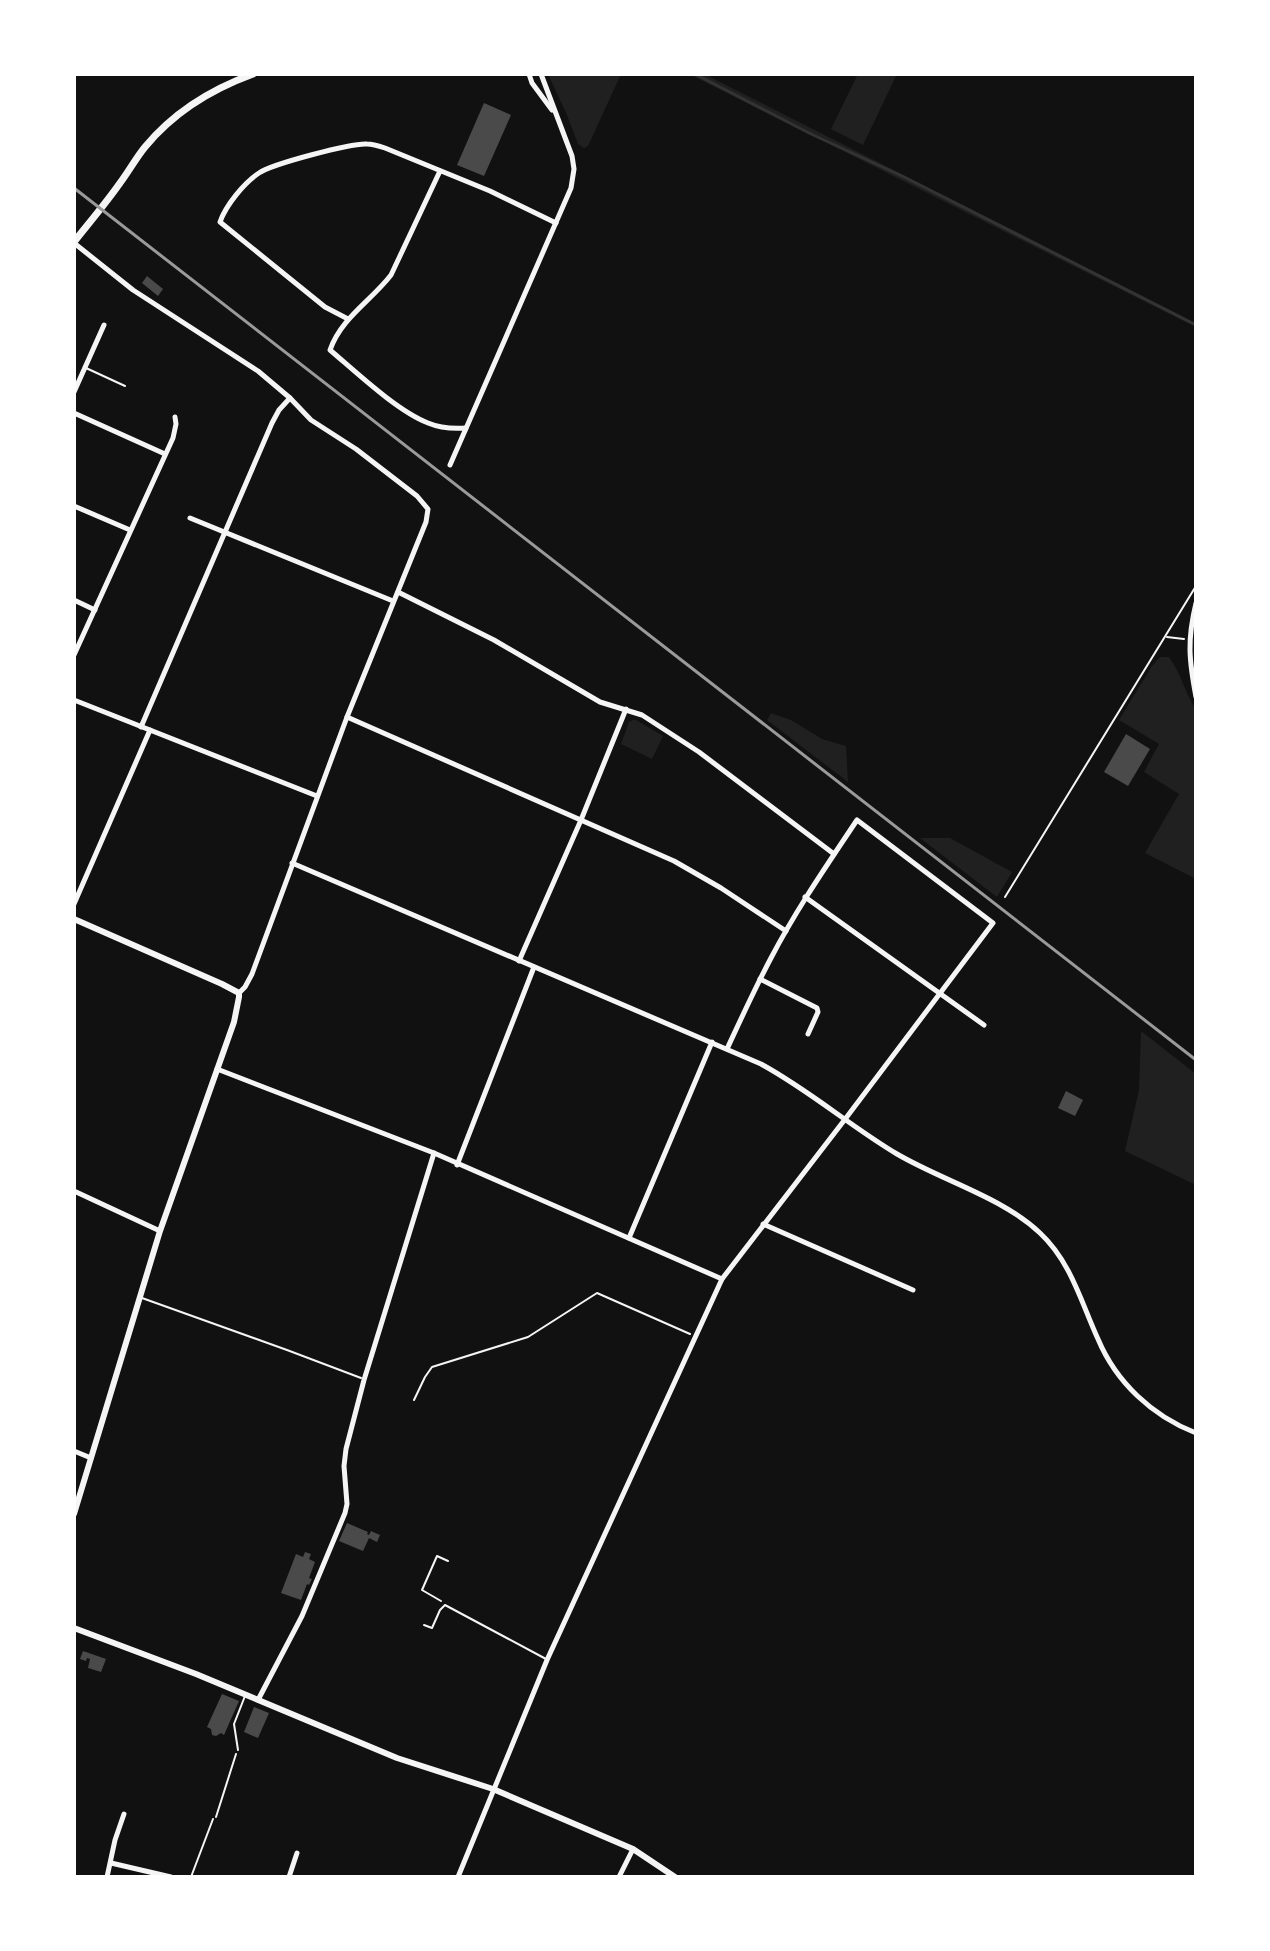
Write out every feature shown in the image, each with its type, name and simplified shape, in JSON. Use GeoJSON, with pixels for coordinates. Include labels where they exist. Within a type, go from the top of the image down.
{"type":"FeatureCollection","features":[{"type":"Feature","properties":{"kind":"main road"},"geometry":{"type":"LineString","coordinates":[[74,243],[148,144],[175,117],[216,90],[253,74]]}},
{"type":"Feature","properties":{"kind":"street"},"geometry":{"type":"LineString","coordinates":[[526,74],[555,114]]}},
{"type":"Feature","properties":{"kind":"street"},"geometry":{"type":"LineString","coordinates":[[450,465],[571,188],[574,169],[569,144],[541,74]]}},
{"type":"Feature","properties":{"kind":"street"},"geometry":{"type":"LineString","coordinates":[[348,319],[325,307],[220,222],[248,182],[259,172],[276,165],[369,143],[490,191],[556,223]]}},
{"type":"Feature","properties":{"kind":"street"},"geometry":{"type":"LineString","coordinates":[[440,171],[391,275],[348,319],[330,350],[417,418],[444,428],[466,428]]}},
{"type":"Feature","properties":{"kind":"street"},"geometry":{"type":"LineString","coordinates":[[74,243],[133,290],[238,357],[290,398],[311,420],[350,444],[417,496],[428,509],[426,522],[347,717],[252,974],[239,993],[234,1022],[160,1231],[74,1514]]}},
{"type":"Feature","properties":{"kind":"street"},"geometry":{"type":"LineString","coordinates":[[74,392],[104,325]]}},
{"type":"Feature","properties":{"kind":"street"},"geometry":{"type":"LineString","coordinates":[[141,727],[272,423],[290,398]]}},
{"type":"Feature","properties":{"kind":"street"},"geometry":{"type":"LineString","coordinates":[[74,413],[165,454]]}},
{"type":"Feature","properties":{"kind":"street"},"geometry":{"type":"LineString","coordinates":[[74,655],[165,454],[175,430],[175,417]]}},
{"type":"Feature","properties":{"kind":"street"},"geometry":{"type":"LineString","coordinates":[[74,506],[130,530]]}},
{"type":"Feature","properties":{"kind":"street"},"geometry":{"type":"LineString","coordinates":[[190,518],[393,601]]}},
{"type":"Feature","properties":{"kind":"street"},"geometry":{"type":"LineString","coordinates":[[398,592],[494,640],[600,702],[642,715],[699,752],[834,854]]}},
{"type":"Feature","properties":{"kind":"street"},"geometry":{"type":"LineString","coordinates":[[74,600],[95,610]]}},
{"type":"Feature","properties":{"kind":"street"},"geometry":{"type":"LineString","coordinates":[[1196,603],[1188,639],[1196,697]]}},
{"type":"Feature","properties":{"kind":"street"},"geometry":{"type":"LineString","coordinates":[[74,700],[317,796]]}},
{"type":"Feature","properties":{"kind":"street"},"geometry":{"type":"LineString","coordinates":[[519,961],[626,709]]}},
{"type":"Feature","properties":{"kind":"street"},"geometry":{"type":"LineString","coordinates":[[347,717],[674,861],[786,931]]}},
{"type":"Feature","properties":{"kind":"street"},"geometry":{"type":"LineString","coordinates":[[74,904],[150,730]]}},
{"type":"Feature","properties":{"kind":"street"},"geometry":{"type":"LineString","coordinates":[[458,1877],[547,1660],[722,1279],[993,923],[857,820],[805,897],[760,979],[727,1049]]}},
{"type":"Feature","properties":{"kind":"street"},"geometry":{"type":"LineString","coordinates":[[292,863],[727,1049],[792,1081],[885,1147],[1032,1226],[1044,1236],[1072,1277],[1097,1338],[1125,1383],[1161,1415],[1196,1433]]}},
{"type":"Feature","properties":{"kind":"street"},"geometry":{"type":"LineString","coordinates":[[805,897],[984,1025]]}},
{"type":"Feature","properties":{"kind":"street"},"geometry":{"type":"LineString","coordinates":[[74,919],[239,993]]}},
{"type":"Feature","properties":{"kind":"street"},"geometry":{"type":"LineString","coordinates":[[457,1165],[534,967]]}},
{"type":"Feature","properties":{"kind":"street"},"geometry":{"type":"LineString","coordinates":[[760,979],[817,1008],[808,1034]]}},
{"type":"Feature","properties":{"kind":"street"},"geometry":{"type":"LineString","coordinates":[[629,1238],[712,1042]]}},
{"type":"Feature","properties":{"kind":"street"},"geometry":{"type":"LineString","coordinates":[[217,1069],[434,1153],[722,1279]]}},
{"type":"Feature","properties":{"kind":"street"},"geometry":{"type":"LineString","coordinates":[[258,1700],[302,1616],[345,1513],[346,1449],[364,1380],[434,1153]]}},
{"type":"Feature","properties":{"kind":"street"},"geometry":{"type":"LineString","coordinates":[[74,1191],[160,1231]]}},
{"type":"Feature","properties":{"kind":"street"},"geometry":{"type":"LineString","coordinates":[[763,1224],[913,1290]]}},
{"type":"Feature","properties":{"kind":"street"},"geometry":{"type":"LineString","coordinates":[[74,1451],[91,1458]]}},
{"type":"Feature","properties":{"kind":"street"},"geometry":{"type":"LineString","coordinates":[[74,1628],[245,1694],[397,1758],[493,1789],[633,1849],[675,1877]]}},
{"type":"Feature","properties":{"kind":"street"},"geometry":{"type":"LineString","coordinates":[[107,1877],[124,1814]]}},
{"type":"Feature","properties":{"kind":"street"},"geometry":{"type":"LineString","coordinates":[[619,1877],[633,1849]]}},
{"type":"Feature","properties":{"kind":"street"},"geometry":{"type":"LineString","coordinates":[[289,1877],[297,1853]]}},
{"type":"Feature","properties":{"kind":"street"},"geometry":{"type":"LineString","coordinates":[[111,1863],[171,1877]]}},
{"type":"Feature","properties":{"kind":"lane"},"geometry":{"type":"LineString","coordinates":[[85,368],[125,386]]}},
{"type":"Feature","properties":{"kind":"lane"},"geometry":{"type":"LineString","coordinates":[[141,1297],[364,1380]]}},
{"type":"Feature","properties":{"kind":"lane"},"geometry":{"type":"LineString","coordinates":[[424,1625],[432,1628],[445,1605],[547,1660]]}},
{"type":"Feature","properties":{"kind":"lane"},"geometry":{"type":"LineString","coordinates":[[238,1750],[234,1724],[245,1694]]}},
{"type":"Feature","properties":{"kind":"lane"},"geometry":{"type":"LineString","coordinates":[[191,1877],[213,1819]]}},
{"type":"Feature","properties":{"kind":"path"},"geometry":{"type":"LineString","coordinates":[[1005,897],[1196,586]]}},
{"type":"Feature","properties":{"kind":"path"},"geometry":{"type":"LineString","coordinates":[[1165,637],[1188,639]]}},
{"type":"Feature","properties":{"kind":"path"},"geometry":{"type":"LineString","coordinates":[[414,1400],[432,1367],[528,1337],[597,1293],[695,1336]]}},
{"type":"Feature","properties":{"kind":"path"},"geometry":{"type":"LineString","coordinates":[[445,1605],[422,1590],[437,1556],[448,1561]]}},
{"type":"Feature","properties":{"kind":"path"},"geometry":{"type":"LineString","coordinates":[[213,1819],[238,1750]]}},
{"type":"Feature","properties":{"kind":"shaded area"},"geometry":{"type":"Polygon","coordinates":[[[548,74],[621,74],[588,146],[584,148],[578,144],[548,74]]]}},
{"type":"Feature","properties":{"kind":"shaded area"},"geometry":{"type":"Polygon","coordinates":[[[689,74],[704,74],[1196,323],[1196,327],[689,74]]]}},
{"type":"Feature","properties":{"kind":"shaded area"},"geometry":{"type":"Polygon","coordinates":[[[858,74],[897,74],[863,145],[831,129],[858,74]]]}},
{"type":"Feature","properties":{"kind":"shaded area"},"geometry":{"type":"Polygon","coordinates":[[[1160,657],[1169,657],[1196,710],[1196,879],[1145,853],[1179,794],[1144,772],[1159,744],[1119,720],[1160,657]]]}},
{"type":"Feature","properties":{"kind":"shaded area"},"geometry":{"type":"Polygon","coordinates":[[[771,713],[791,720],[822,739],[846,746],[848,782],[767,720],[771,713]]]}},
{"type":"Feature","properties":{"kind":"shaded area"},"geometry":{"type":"Polygon","coordinates":[[[633,720],[663,736],[652,759],[621,744],[629,722],[633,720]]]}},
{"type":"Feature","properties":{"kind":"shaded area"},"geometry":{"type":"Polygon","coordinates":[[[920,838],[950,838],[1012,872],[997,897],[920,838]]]}},
{"type":"Feature","properties":{"kind":"shaded area"},"geometry":{"type":"Polygon","coordinates":[[[1141,1031],[1196,1074],[1196,1185],[1125,1151],[1139,1090],[1141,1031]]]}},
{"type":"Feature","properties":{"kind":"building"},"geometry":{"type":"Polygon","coordinates":[[[484,103],[511,115],[484,176],[457,165],[484,103]]]}},
{"type":"Feature","properties":{"kind":"building"},"geometry":{"type":"Polygon","coordinates":[[[147,276],[163,289],[158,296],[142,283],[147,276]]]}},
{"type":"Feature","properties":{"kind":"building"},"geometry":{"type":"Polygon","coordinates":[[[1126,734],[1150,749],[1128,786],[1104,772],[1126,734]]]}},
{"type":"Feature","properties":{"kind":"building"},"geometry":{"type":"Polygon","coordinates":[[[1066,1091],[1083,1100],[1075,1116],[1058,1108],[1066,1091]]]}},
{"type":"Feature","properties":{"kind":"building"},"geometry":{"type":"Polygon","coordinates":[[[347,1523],[369,1535],[371,1531],[380,1535],[377,1542],[369,1538],[363,1551],[339,1541],[347,1523]]]}},
{"type":"Feature","properties":{"kind":"building"},"geometry":{"type":"Polygon","coordinates":[[[305,1552],[311,1554],[309,1559],[315,1562],[309,1578],[312,1579],[301,1600],[281,1593],[296,1554],[303,1557],[305,1552]]]}},
{"type":"Feature","properties":{"kind":"building"},"geometry":{"type":"Polygon","coordinates":[[[83,1651],[106,1659],[101,1672],[88,1668],[90,1659],[80,1659],[83,1651]]]}},
{"type":"Feature","properties":{"kind":"building"},"geometry":{"type":"Polygon","coordinates":[[[222,1694],[239,1701],[224,1735],[216,1736],[207,1727],[222,1694]]]}},
{"type":"Feature","properties":{"kind":"building"},"geometry":{"type":"Polygon","coordinates":[[[254,1707],[269,1713],[258,1738],[244,1732],[254,1707]]]}},
{"type":"Feature","properties":{"kind":"waterway"},"geometry":{"type":"LineString","coordinates":[[695,74],[1196,325]]}},
{"type":"Feature","properties":{"kind":"railway"},"geometry":{"type":"LineString","coordinates":[[74,188],[1196,1060]]}}]}
